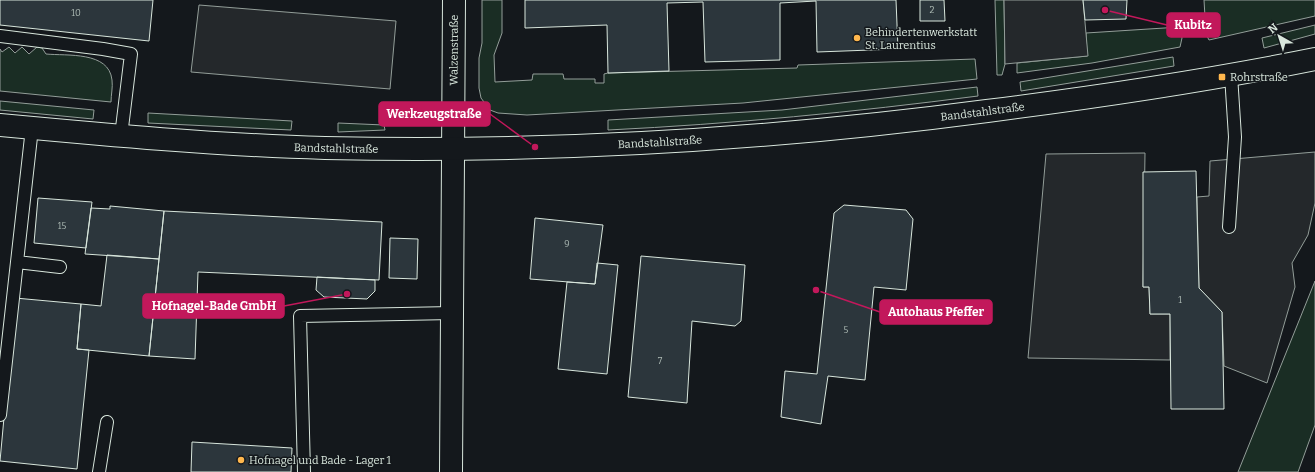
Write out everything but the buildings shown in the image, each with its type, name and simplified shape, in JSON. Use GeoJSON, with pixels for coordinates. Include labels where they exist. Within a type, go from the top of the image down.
{"type":"FeatureCollection","features":[{"type":"Feature","properties":{"kind":"street","name":"Walzenstraße"},"geometry":{"type":"LineString","coordinates":[[451,472],[454,0]]}},
{"type":"Feature","properties":{"kind":"street","name":"Bandstahlstraße"},"geometry":{"type":"LineString","coordinates":[[0,125],[121,136],[325,148],[605,146],[779,135],[937,118],[1040,105],[1231,76],[1315,59]]}},
{"type":"Feature","properties":{"kind":"lane"},"geometry":{"type":"LineString","coordinates":[[0,36],[131,54],[121,136]]}},
{"type":"Feature","properties":{"kind":"lane"},"geometry":{"type":"LineString","coordinates":[[1229,227],[1235,137],[1231,76]]}},
{"type":"Feature","properties":{"kind":"lane"},"geometry":{"type":"LineString","coordinates":[[0,415],[32,128]]}},
{"type":"Feature","properties":{"kind":"lane"},"geometry":{"type":"LineString","coordinates":[[17,262],[60,267]]}},
{"type":"Feature","properties":{"kind":"lane"},"geometry":{"type":"LineString","coordinates":[[304,472],[300,316],[452,313]]}},
{"type":"Feature","properties":{"kind":"lane"},"geometry":{"type":"LineString","coordinates":[[100,472],[107,422]]}},
{"type":"Feature","properties":{"kind":"green space"},"geometry":{"type":"Polygon","coordinates":[[[482,0],[502,0],[502,33],[494,55],[495,82],[532,80],[533,74],[563,74],[564,79],[595,79],[595,83],[604,83],[604,74],[608,73],[797,68],[798,65],[975,59],[977,79],[743,103],[527,115],[498,113],[490,110],[481,98],[479,88],[479,58],[482,43],[482,0]]]}},
{"type":"Feature","properties":{"kind":"green space"},"geometry":{"type":"Polygon","coordinates":[[[995,0],[1004,0],[1005,64],[1002,75],[997,75],[995,0]]]}},
{"type":"Feature","properties":{"kind":"green space"},"geometry":{"type":"Polygon","coordinates":[[[1204,0],[1315,0],[1315,16],[1209,40],[1206,34],[1204,0]]]}},
{"type":"Feature","properties":{"kind":"green space"},"geometry":{"type":"Polygon","coordinates":[[[1315,25],[1315,34],[1264,48],[1262,38],[1315,25]]]}},
{"type":"Feature","properties":{"kind":"green space"},"geometry":{"type":"Polygon","coordinates":[[[1180,27],[1182,38],[1180,47],[1092,63],[1017,73],[1017,63],[1087,56],[1086,33],[1180,27]]]}},
{"type":"Feature","properties":{"kind":"green space"},"geometry":{"type":"Polygon","coordinates":[[[9,47],[15,53],[22,47],[29,54],[37,47],[42,48],[46,54],[75,55],[86,57],[103,64],[109,71],[112,80],[111,102],[0,91],[0,49],[2,52],[9,47]]]}},
{"type":"Feature","properties":{"kind":"green space"},"geometry":{"type":"Polygon","coordinates":[[[1173,57],[1174,66],[1021,91],[1020,82],[1173,57]]]}},
{"type":"Feature","properties":{"kind":"green space"},"geometry":{"type":"Polygon","coordinates":[[[977,87],[978,96],[886,107],[747,121],[608,130],[608,120],[782,110],[977,87]]]}},
{"type":"Feature","properties":{"kind":"green space"},"geometry":{"type":"Polygon","coordinates":[[[0,101],[94,110],[93,119],[0,110],[0,101]]]}},
{"type":"Feature","properties":{"kind":"green space"},"geometry":{"type":"Polygon","coordinates":[[[148,113],[292,121],[291,130],[148,123],[148,113]]]}},
{"type":"Feature","properties":{"kind":"green space"},"geometry":{"type":"Polygon","coordinates":[[[338,123],[384,125],[385,130],[338,132],[338,123]]]}},
{"type":"Feature","properties":{"kind":"green space"},"geometry":{"type":"Polygon","coordinates":[[[1315,281],[1315,425],[1298,472],[1238,472],[1315,281]]]}},
{"type":"Feature","properties":{"kind":"shaded area"},"geometry":{"type":"Polygon","coordinates":[[[1004,0],[1083,0],[1088,56],[1005,64],[1004,0]]]}},
{"type":"Feature","properties":{"kind":"shaded area"},"geometry":{"type":"Polygon","coordinates":[[[199,5],[396,21],[390,89],[191,72],[199,5]]]}},
{"type":"Feature","properties":{"kind":"shaded area"},"geometry":{"type":"Polygon","coordinates":[[[1315,152],[1315,203],[1308,235],[1292,263],[1295,287],[1267,383],[1224,366],[1222,312],[1199,288],[1197,197],[1209,196],[1210,161],[1315,152]]]}},
{"type":"Feature","properties":{"kind":"shaded area"},"geometry":{"type":"Polygon","coordinates":[[[1145,153],[1143,287],[1149,287],[1150,314],[1170,314],[1170,360],[1028,358],[1046,154],[1145,153]]]}},
{"type":"Feature","properties":{"kind":"place","name":"Kubitz"},"geometry":{"type":"Point","coordinates":[1105,10]}},
{"type":"Feature","properties":{"kind":"place","name":"Behindertenwerkstatt St. Laurentius"},"geometry":{"type":"Point","coordinates":[857,38]}},
{"type":"Feature","properties":{"kind":"place","name":"Rohrstraße"},"geometry":{"type":"Point","coordinates":[1222,77]}},
{"type":"Feature","properties":{"kind":"place","name":"Werkzeugstraße"},"geometry":{"type":"Point","coordinates":[535,147]}},
{"type":"Feature","properties":{"kind":"place","name":"Autohaus Pfeffer"},"geometry":{"type":"Point","coordinates":[816,290]}},
{"type":"Feature","properties":{"kind":"place","name":"Hofnagel-Bade GmbH"},"geometry":{"type":"Point","coordinates":[347,294]}},
{"type":"Feature","properties":{"kind":"place","name":"Hofnagel und Bade - Lager 1"},"geometry":{"type":"Point","coordinates":[241,460]}}]}
